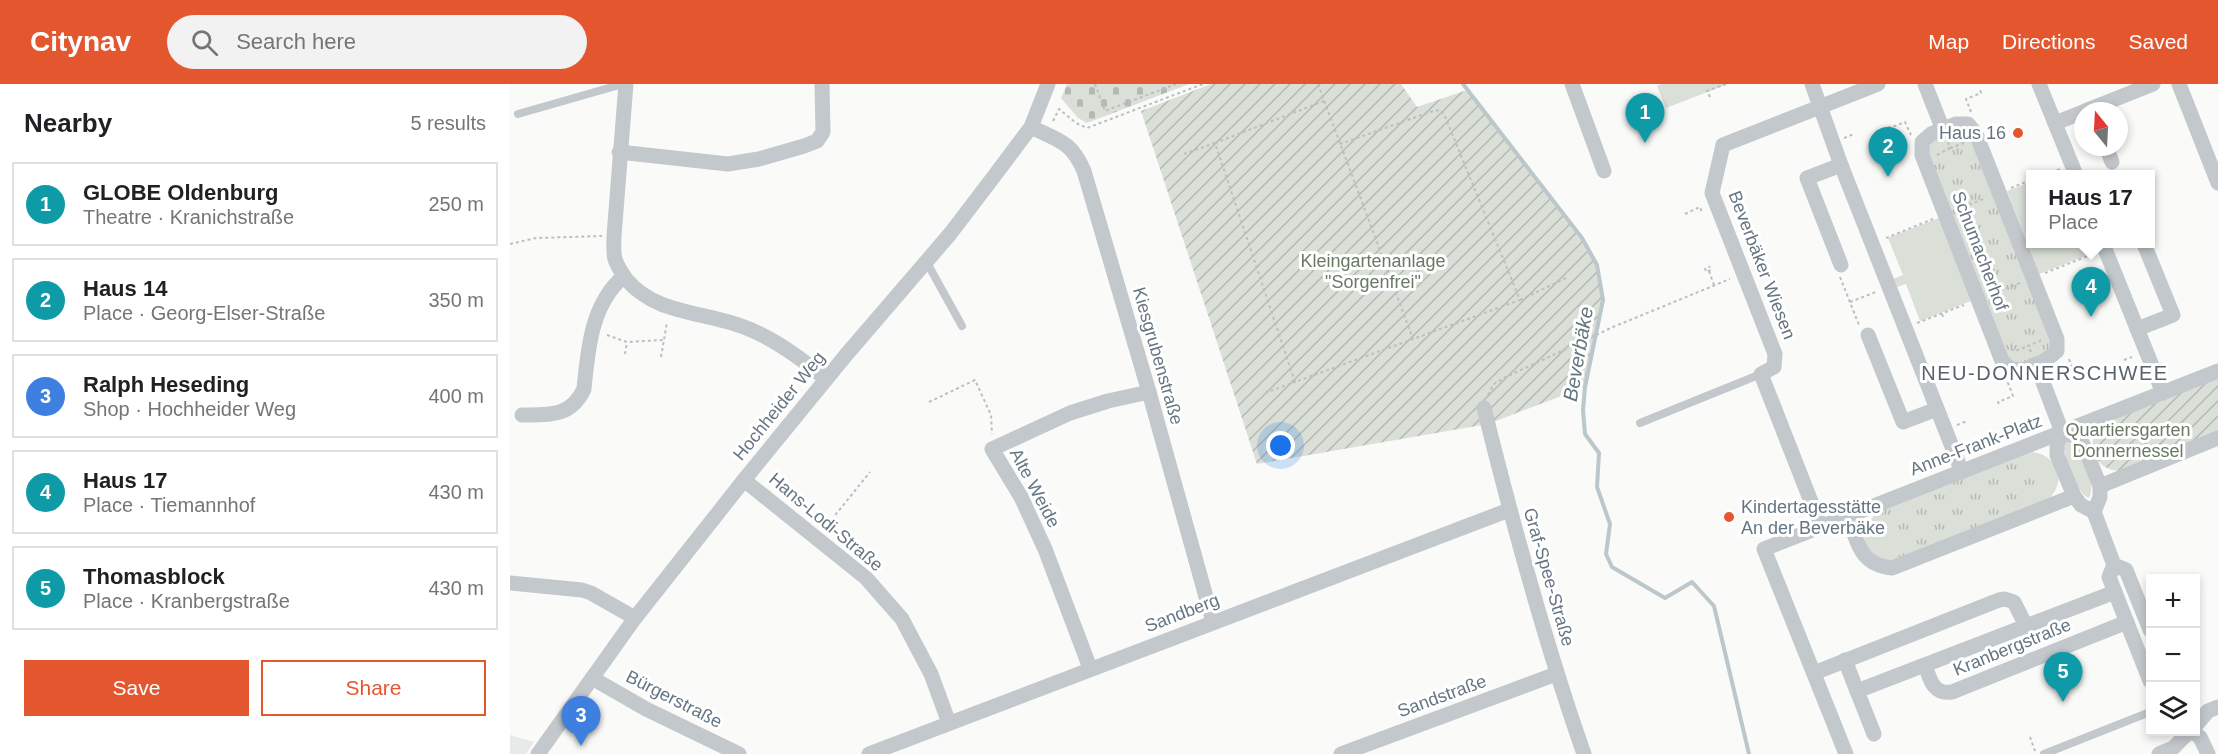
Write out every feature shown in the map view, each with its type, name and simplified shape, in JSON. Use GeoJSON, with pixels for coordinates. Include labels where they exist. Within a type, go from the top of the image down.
{"type":"FeatureCollection","features":[{"type":"Feature","properties":{"kind":"street"},"geometry":{"type":"LineString","coordinates":[[624,84],[614,236],[615,258],[624,276],[646,297],[670,309],[747,327],[792,353],[826,379]]}},
{"type":"Feature","properties":{"kind":"street"},"geometry":{"type":"LineString","coordinates":[[619,152],[728,164],[759,159],[804,146],[817,141],[823,132],[822,84]]}},
{"type":"Feature","properties":{"kind":"street","name":"Hochheider Weg"},"geometry":{"type":"LineString","coordinates":[[538,754],[635,618],[744,480],[826,379],[950,234],[1031,127],[1048,84]]}},
{"type":"Feature","properties":{"kind":"street"},"geometry":{"type":"LineString","coordinates":[[1572,84],[1604,171]]}},
{"type":"Feature","properties":{"kind":"street"},"geometry":{"type":"LineString","coordinates":[[1812,84],[1841,165],[1962,472]]}},
{"type":"Feature","properties":{"kind":"street"},"geometry":{"type":"LineString","coordinates":[[1820,107],[1878,84]]}},
{"type":"Feature","properties":{"kind":"street"},"geometry":{"type":"LineString","coordinates":[[1925,84],[1943,130]]}},
{"type":"Feature","properties":{"kind":"street"},"geometry":{"type":"LineString","coordinates":[[2039,84],[2074,170]]}},
{"type":"Feature","properties":{"kind":"street"},"geometry":{"type":"LineString","coordinates":[[2110,102],[2153,84]]}},
{"type":"Feature","properties":{"kind":"street"},"geometry":{"type":"LineString","coordinates":[[2179,84],[2218,183]]}},
{"type":"Feature","properties":{"kind":"street","name":"Beverbäker Wiesen"},"geometry":{"type":"LineString","coordinates":[[1761,374],[1774,367],[1775,354],[1712,193],[1723,145],[1820,107]]}},
{"type":"Feature","properties":{"kind":"street"},"geometry":{"type":"LineString","coordinates":[[2055,123],[2074,116]]}},
{"type":"Feature","properties":{"kind":"street"},"geometry":{"type":"LineString","coordinates":[[1922,142],[1931,134],[1956,124],[1968,124],[1976,134],[2057,339],[2057,351],[2048,360],[2023,369],[2011,369]]}},
{"type":"Feature","properties":{"kind":"street","name":"Kiesgrubenstraße"},"geometry":{"type":"LineString","coordinates":[[1031,127],[1070,147],[1077,155],[1084,171],[1213,622]]}},
{"type":"Feature","properties":{"kind":"street","name":"Schumacherhof"},"geometry":{"type":"LineString","coordinates":[[1922,142],[1922,155],[2002,361],[2011,369]]}},
{"type":"Feature","properties":{"kind":"street"},"geometry":{"type":"LineString","coordinates":[[1840,265],[1807,178],[1841,165]]}},
{"type":"Feature","properties":{"kind":"street"},"geometry":{"type":"LineString","coordinates":[[2105,248],[2163,393]]}},
{"type":"Feature","properties":{"kind":"street"},"geometry":{"type":"LineString","coordinates":[[2138,329],[2173,315],[2146,248]]}},
{"type":"Feature","properties":{"kind":"street"},"geometry":{"type":"LineString","coordinates":[[522,415],[553,415],[564,411],[581,396],[584,389],[592,330],[612,286],[624,276]]}},
{"type":"Feature","properties":{"kind":"street"},"geometry":{"type":"LineString","coordinates":[[1868,335],[1903,422],[1937,409]]}},
{"type":"Feature","properties":{"kind":"street"},"geometry":{"type":"LineString","coordinates":[[2036,364],[2062,432],[2057,444],[2057,455],[2074,496],[2081,505],[2094,512],[2114,565],[2109,577],[2146,669]]}},
{"type":"Feature","properties":{"kind":"street","name":"Anne-Frank-Platz"},"geometry":{"type":"LineString","coordinates":[[1821,527],[2218,371]]}},
{"type":"Feature","properties":{"kind":"street"},"geometry":{"type":"LineString","coordinates":[[1761,374],[1821,527],[1764,549],[1846,754]]}},
{"type":"Feature","properties":{"kind":"street","name":"Alte Weide"},"geometry":{"type":"LineString","coordinates":[[1090,668],[1045,549],[1021,497],[992,449],[1070,413],[1108,401],[1149,392]]}},
{"type":"Feature","properties":{"kind":"street","name":"Graf-Spee-Straße"},"geometry":{"type":"LineString","coordinates":[[1484,408],[1509,510],[1556,674],[1584,754]]}},
{"type":"Feature","properties":{"kind":"street"},"geometry":{"type":"LineString","coordinates":[[2062,432],[2075,436],[2083,444],[2100,486],[2100,497],[2094,512]]}},
{"type":"Feature","properties":{"kind":"street"},"geometry":{"type":"LineString","coordinates":[[2100,486],[2218,438]]}},
{"type":"Feature","properties":{"kind":"street","name":"Hans-Lodi-Straße"},"geometry":{"type":"LineString","coordinates":[[744,480],[866,578],[902,619],[931,674],[949,723]]}},
{"type":"Feature","properties":{"kind":"street"},"geometry":{"type":"LineString","coordinates":[[1848,516],[1865,556],[1872,563],[1892,568],[2074,496]]}},
{"type":"Feature","properties":{"kind":"street","name":"Sandberg"},"geometry":{"type":"LineString","coordinates":[[869,754],[1509,510]]}},
{"type":"Feature","properties":{"kind":"street"},"geometry":{"type":"LineString","coordinates":[[2114,565],[2126,570],[2150,628]]}},
{"type":"Feature","properties":{"kind":"street"},"geometry":{"type":"LineString","coordinates":[[510,583],[582,590],[635,618]]}},
{"type":"Feature","properties":{"kind":"street","name":"Kranbergstraße"},"geometry":{"type":"LineString","coordinates":[[1857,691],[2115,592]]}},
{"type":"Feature","properties":{"kind":"street","name":"Kranbergstraße"},"geometry":{"type":"LineString","coordinates":[[1814,673],[2005,599],[2018,606],[2026,626]]}},
{"type":"Feature","properties":{"kind":"street","name":"Kranbergstraße"},"geometry":{"type":"LineString","coordinates":[[1924,665],[1936,689],[1941,692],[1952,692],[2127,622]]}},
{"type":"Feature","properties":{"kind":"street"},"geometry":{"type":"LineString","coordinates":[[1845,660],[1874,734]]}},
{"type":"Feature","properties":{"kind":"street","name":"Sandstraße"},"geometry":{"type":"LineString","coordinates":[[1341,754],[1556,674]]}},
{"type":"Feature","properties":{"kind":"street","name":"Bürgerstraße"},"geometry":{"type":"LineString","coordinates":[[592,678],[646,709],[738,754]]}},
{"type":"Feature","properties":{"kind":"street"},"geometry":{"type":"LineString","coordinates":[[2200,720],[2208,711],[2218,707]]}},
{"type":"Feature","properties":{"kind":"street"},"geometry":{"type":"LineString","coordinates":[[2158,754],[2173,748],[2186,736]]}},
{"type":"Feature","properties":{"kind":"street"},"geometry":{"type":"LineString","coordinates":[[2198,736],[2208,754]]}},
{"type":"Feature","properties":{"kind":"lane"},"geometry":{"type":"LineString","coordinates":[[518,114],[624,84]]}},
{"type":"Feature","properties":{"kind":"lane"},"geometry":{"type":"LineString","coordinates":[[926,261],[962,326]]}},
{"type":"Feature","properties":{"kind":"lane"},"geometry":{"type":"LineString","coordinates":[[1640,423],[1761,374]]}},
{"type":"Feature","properties":{"kind":"lane"},"geometry":{"type":"LineString","coordinates":[[2044,754],[2146,714]]}},
{"type":"Feature","properties":{"kind":"path"},"geometry":{"type":"LineString","coordinates":[[1095,84],[1105,111],[1176,84]]}},
{"type":"Feature","properties":{"kind":"path"},"geometry":{"type":"LineString","coordinates":[[1046,134],[1059,109],[1076,123],[1087,128],[1203,84]]}},
{"type":"Feature","properties":{"kind":"path"},"geometry":{"type":"LineString","coordinates":[[1318,84],[1413,339]]}},
{"type":"Feature","properties":{"kind":"path"},"geometry":{"type":"LineString","coordinates":[[1710,97],[1707,91],[1726,84]]}},
{"type":"Feature","properties":{"kind":"path"},"geometry":{"type":"LineString","coordinates":[[1968,124],[1971,111],[1966,99],[1981,93],[1980,90]]}},
{"type":"Feature","properties":{"kind":"path"},"geometry":{"type":"LineString","coordinates":[[1184,154],[1324,101]]}},
{"type":"Feature","properties":{"kind":"path"},"geometry":{"type":"LineString","coordinates":[[1340,144],[1440,110],[1444,114],[1520,300]]}},
{"type":"Feature","properties":{"kind":"path"},"geometry":{"type":"LineString","coordinates":[[1889,126],[1890,128],[1905,122],[1910,135],[1922,142]]}},
{"type":"Feature","properties":{"kind":"path"},"geometry":{"type":"LineString","coordinates":[[1215,143],[1295,382]]}},
{"type":"Feature","properties":{"kind":"path"},"geometry":{"type":"LineString","coordinates":[[1872,243],[2026,182]]}},
{"type":"Feature","properties":{"kind":"path"},"geometry":{"type":"LineString","coordinates":[[1685,214],[1700,207],[1702,212]]}},
{"type":"Feature","properties":{"kind":"path"},"geometry":{"type":"LineString","coordinates":[[510,244],[536,238],[614,236]]}},
{"type":"Feature","properties":{"kind":"path"},"geometry":{"type":"LineString","coordinates":[[1906,328],[2069,264],[2100,248]]}},
{"type":"Feature","properties":{"kind":"path"},"geometry":{"type":"LineString","coordinates":[[2069,264],[2072,269]]}},
{"type":"Feature","properties":{"kind":"path"},"geometry":{"type":"LineString","coordinates":[[1840,265],[1838,270],[1850,302],[1863,333],[1868,335]]}},
{"type":"Feature","properties":{"kind":"path"},"geometry":{"type":"LineString","coordinates":[[1708,271],[1711,270],[1709,266]]}},
{"type":"Feature","properties":{"kind":"path"},"geometry":{"type":"LineString","coordinates":[[1705,268],[1714,285]]}},
{"type":"Feature","properties":{"kind":"path"},"geometry":{"type":"LineString","coordinates":[[1484,408],[1490,391],[1500,381],[1614,327],[1744,273]]}},
{"type":"Feature","properties":{"kind":"path"},"geometry":{"type":"LineString","coordinates":[[1265,393],[1520,300],[1566,278]]}},
{"type":"Feature","properties":{"kind":"path"},"geometry":{"type":"LineString","coordinates":[[1850,302],[1889,286]]}},
{"type":"Feature","properties":{"kind":"path"},"geometry":{"type":"LineString","coordinates":[[661,357],[670,309]]}},
{"type":"Feature","properties":{"kind":"path"},"geometry":{"type":"LineString","coordinates":[[1942,314],[1944,319]]}},
{"type":"Feature","properties":{"kind":"path"},"geometry":{"type":"LineString","coordinates":[[592,330],[627,342],[663,340]]}},
{"type":"Feature","properties":{"kind":"path"},"geometry":{"type":"LineString","coordinates":[[625,354],[627,342]]}},
{"type":"Feature","properties":{"kind":"path"},"geometry":{"type":"LineString","coordinates":[[2057,351],[2069,359],[2074,372],[2088,366],[2090,369]]}},
{"type":"Feature","properties":{"kind":"path"},"geometry":{"type":"LineString","coordinates":[[1999,404],[1998,402],[2013,396],[2008,383],[2011,369]]}},
{"type":"Feature","properties":{"kind":"path"},"geometry":{"type":"LineString","coordinates":[[929,402],[975,380],[991,415],[992,449]]}},
{"type":"Feature","properties":{"kind":"path"},"geometry":{"type":"LineString","coordinates":[[817,538],[870,472]]}},
{"type":"Feature","properties":{"kind":"path"},"geometry":{"type":"LineString","coordinates":[[2030,737],[2037,754]]}},
{"type":"Feature","properties":{"kind":"shaded area"},"geometry":{"type":"Polygon","coordinates":[[[510,735],[534,742],[526,754],[510,754],[510,735]]]}},
{"type":"Feature","properties":{"kind":"green space"},"geometry":{"type":"Polygon","coordinates":[[[1067,84],[1189,84],[1087,123],[1078,118],[1061,98],[1067,84]]]}},
{"type":"Feature","properties":{"kind":"green space","name":"Kleingartenanlage \"Sorgenfrei\""},"geometry":{"type":"Polygon","coordinates":[[[1211,84],[1401,84],[1417,107],[1467,90],[1582,238],[1595,262],[1603,300],[1585,387],[1488,424],[1257,464],[1141,111],[1211,84]]]}},
{"type":"Feature","properties":{"kind":"green space"},"geometry":{"type":"Polygon","coordinates":[[[1661,84],[1728,84],[1666,108],[1657,86],[1661,84]]]}},
{"type":"Feature","properties":{"kind":"green space"},"geometry":{"type":"Polygon","coordinates":[[[1953,130],[1967,131],[2051,336],[2049,351],[2021,365],[2007,359],[1926,147],[1929,142],[1953,130]]]}},
{"type":"Feature","properties":{"kind":"green space"},"geometry":{"type":"Polygon","coordinates":[[[2026,184],[2026,240],[2007,191],[2026,184]]]}},
{"type":"Feature","properties":{"kind":"green space"},"geometry":{"type":"Polygon","coordinates":[[[1939,218],[1971,301],[1920,321],[1906,284],[1897,287],[1893,279],[1903,275],[1888,238],[1939,218]]]}},
{"type":"Feature","properties":{"kind":"green space"},"geometry":{"type":"Polygon","coordinates":[[[2029,248],[2088,248],[2090,254],[2039,274],[2029,248]]]}},
{"type":"Feature","properties":{"kind":"green space","name":"Quartiersgarten Donnernessel"},"geometry":{"type":"Polygon","coordinates":[[[2218,377],[2218,433],[2119,471],[2103,466],[2098,461],[2094,454],[2093,440],[2101,425],[2218,377]]]}},
{"type":"Feature","properties":{"kind":"green space"},"geometry":{"type":"Polygon","coordinates":[[[2068,440],[2083,459],[2090,475],[2089,498],[2079,489],[2068,465],[2064,442],[2068,440]]]}},
{"type":"Feature","properties":{"kind":"green space"},"geometry":{"type":"Polygon","coordinates":[[[2032,452],[2048,458],[2057,469],[2058,483],[2050,498],[1892,562],[1878,558],[1867,548],[1864,541],[1866,528],[1869,521],[1880,511],[2032,452]]]}},
{"type":"Feature","properties":{"kind":"green space"},"geometry":{"type":"Polygon","coordinates":[[[2024,454],[2043,503],[1900,560],[1880,511],[2024,454]]]}},
{"type":"Feature","properties":{"kind":"waterway","name":"Beverbäke"},"geometry":{"type":"LineString","coordinates":[[1463,84],[1582,238],[1597,265],[1603,300],[1585,387],[1583,410],[1585,434],[1599,453],[1597,487],[1610,524],[1606,554],[1612,567],[1665,598],[1692,582],[1714,606],[1749,754]]}},
{"type":"Feature","properties":{"kind":"place","name":"Haus 16"},"geometry":{"type":"Point","coordinates":[2018,133]}},
{"type":"Feature","properties":{"kind":"place","name":"GLOBE Oldenburg"},"geometry":{"type":"Point","coordinates":[1645,143]}},
{"type":"Feature","properties":{"kind":"place","name":"Haus 14"},"geometry":{"type":"Point","coordinates":[1888,177]}},
{"type":"Feature","properties":{"kind":"place","name":"Haus 17"},"geometry":{"type":"Point","coordinates":[2091,317]}},
{"type":"Feature","properties":{"kind":"place","name":"Kindertagesstätte An der Beverbäke"},"geometry":{"type":"Point","coordinates":[1729,517]}},
{"type":"Feature","properties":{"kind":"place","name":"Thomasblock"},"geometry":{"type":"Point","coordinates":[2063,702]}},
{"type":"Feature","properties":{"kind":"place","name":"Ralph Heseding"},"geometry":{"type":"Point","coordinates":[581,746]}},
{"type":"Feature","properties":{"kind":"district","name":"NEU-DONNERSCHWEE"},"geometry":{"type":"Point","coordinates":[2045,373]}}]}
